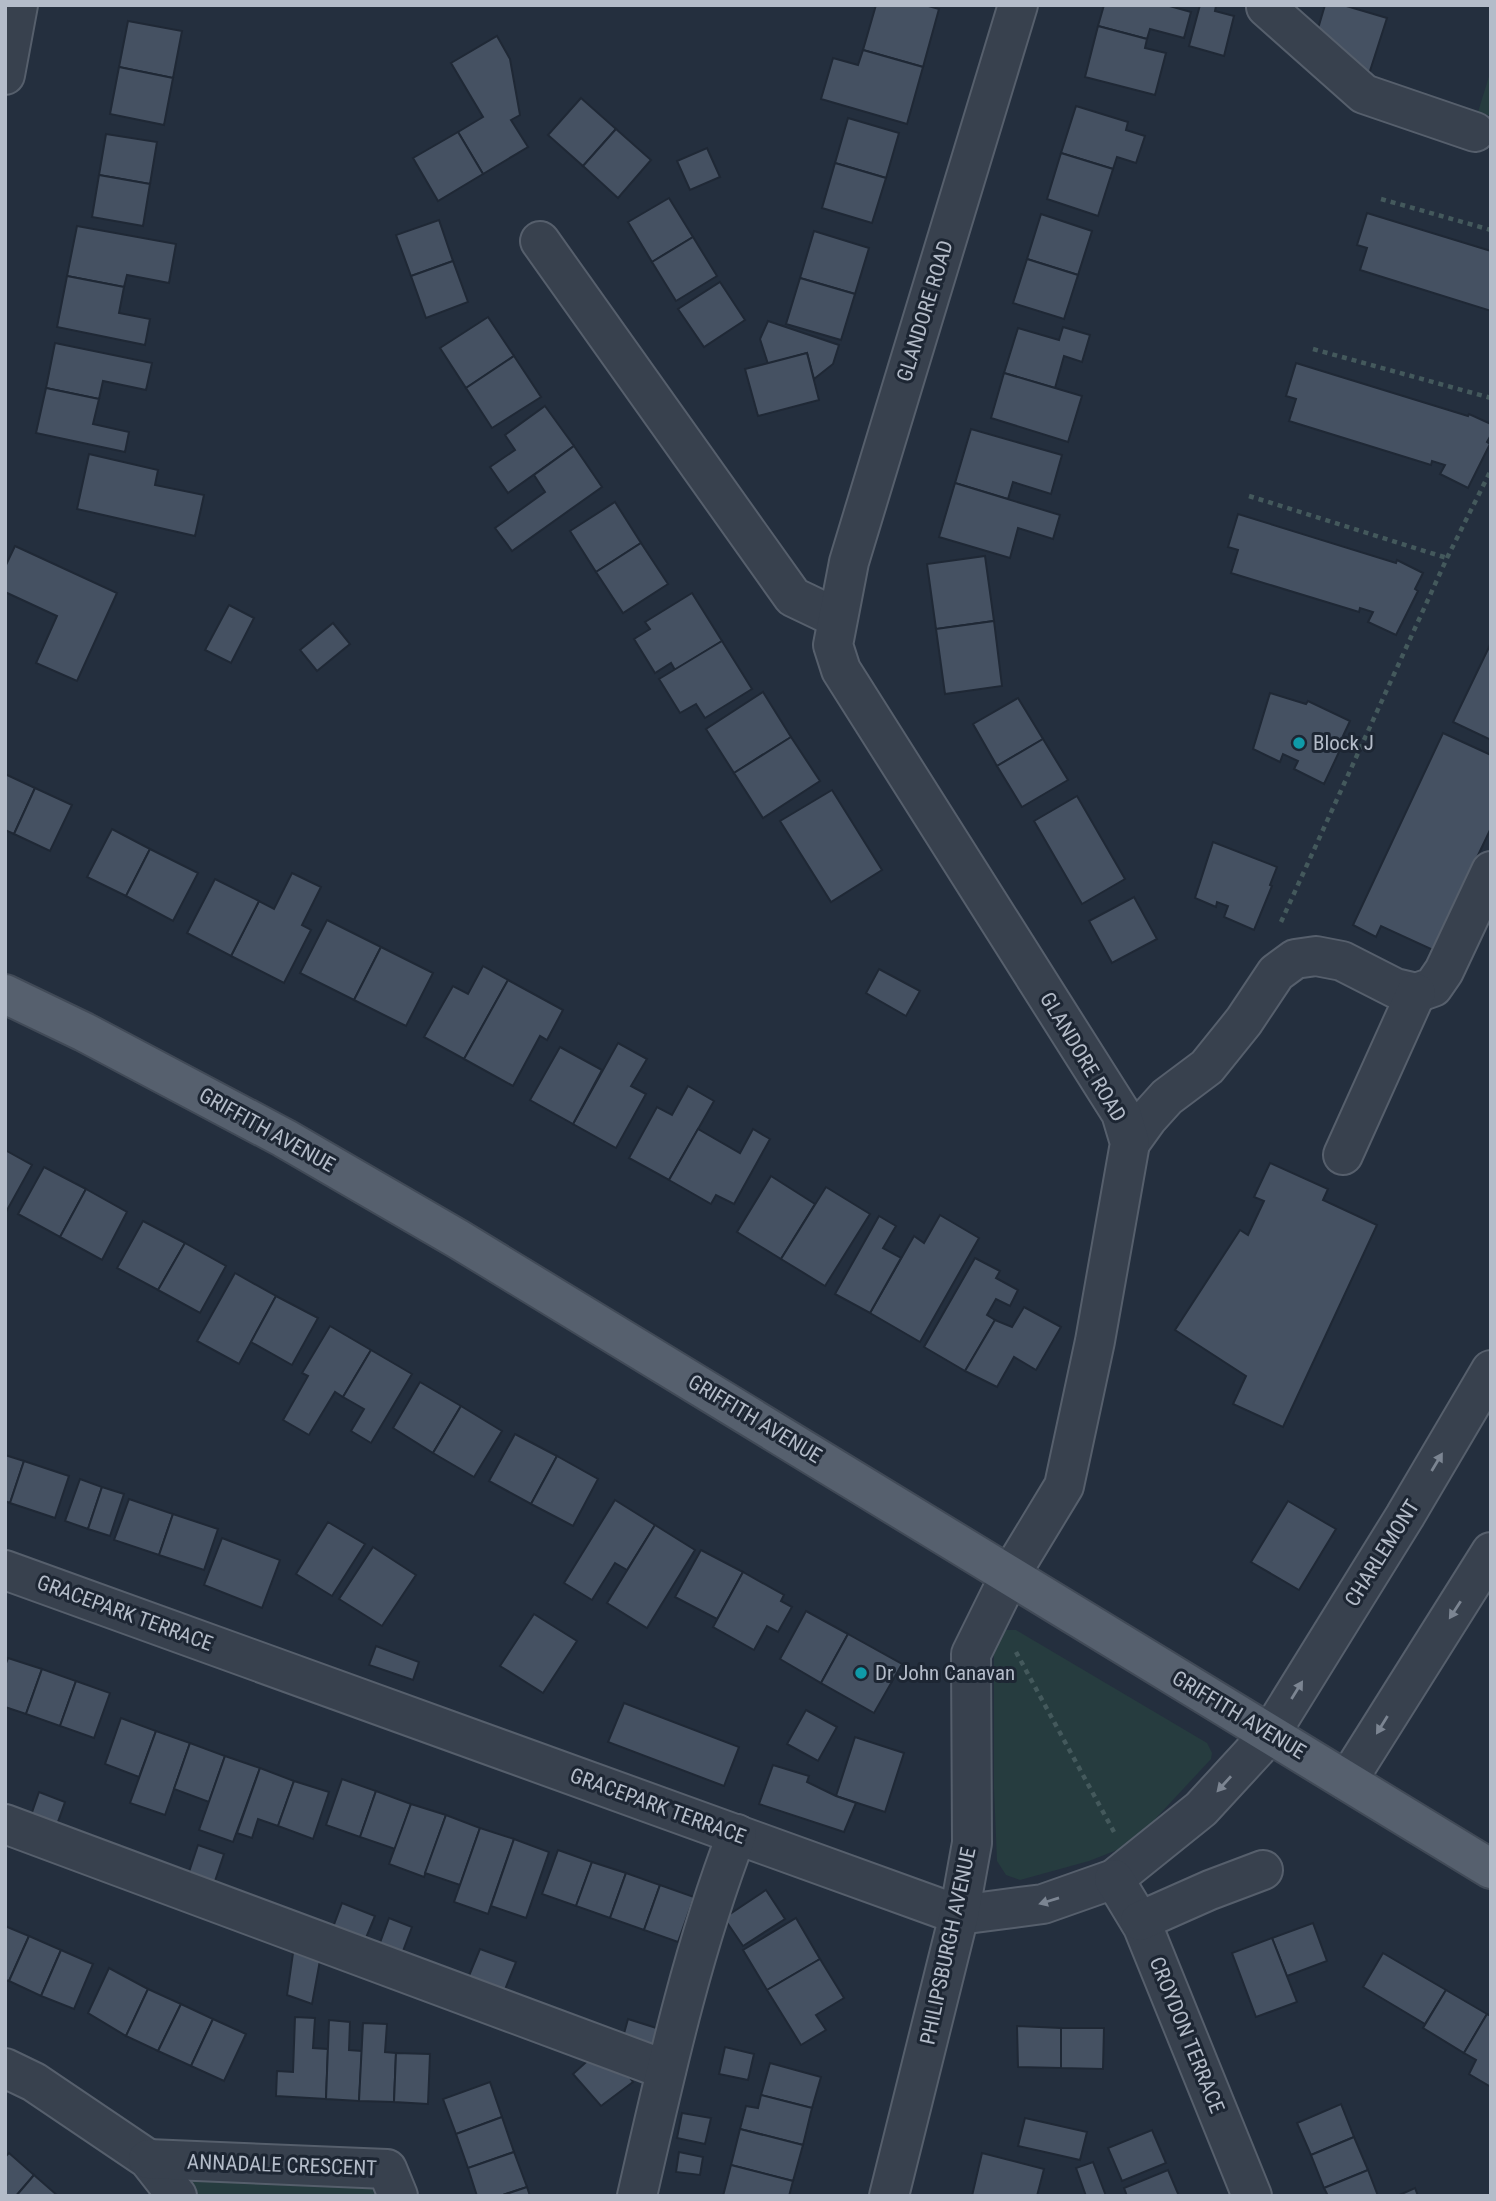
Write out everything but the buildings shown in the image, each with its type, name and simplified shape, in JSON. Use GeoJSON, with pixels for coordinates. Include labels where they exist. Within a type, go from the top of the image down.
{"type":"FeatureCollection","features":[{"type":"Feature","properties":{"kind":"main road","name":"GRIFFITH AVENUE"},"geometry":{"type":"LineString","coordinates":[[5,994],[96,1039],[330,1165],[458,1239],[1491,1868]]}},
{"type":"Feature","properties":{"kind":"street"},"geometry":{"type":"LineString","coordinates":[[5,75],[18,5]]}},
{"type":"Feature","properties":{"kind":"street","name":"GLANDORE ROAD"},"geometry":{"type":"LineString","coordinates":[[1010,1575],[1064,1486],[1095,1341],[1130,1143],[1121,1113],[841,670],[833,645],[849,562],[1017,5]]}},
{"type":"Feature","properties":{"kind":"street"},"geometry":{"type":"LineString","coordinates":[[1267,5],[1266,7],[1364,94],[1475,132]]}},
{"type":"Feature","properties":{"kind":"street"},"geometry":{"type":"LineString","coordinates":[[540,241],[793,597],[837,618]]}},
{"type":"Feature","properties":{"kind":"street"},"geometry":{"type":"LineString","coordinates":[[1130,1143],[1167,1097],[1207,1067],[1244,1021],[1276,973],[1295,959],[1316,956],[1342,961],[1395,988],[1416,993],[1433,987],[1444,971],[1491,871]]}},
{"type":"Feature","properties":{"kind":"street"},"geometry":{"type":"LineString","coordinates":[[1343,1155],[1416,993]]}},
{"type":"Feature","properties":{"kind":"street","name":"CHARLEMONT"},"geometry":{"type":"LineString","coordinates":[[1270,1734],[1405,1516],[1491,1370]]}},
{"type":"Feature","properties":{"kind":"street"},"geometry":{"type":"LineString","coordinates":[[1347,1781],[1491,1552]]}},
{"type":"Feature","properties":{"kind":"street","name":"GRACEPARK TERRACE"},"geometry":{"type":"LineString","coordinates":[[5,1570],[959,1915],[1043,1904],[1122,1872],[1201,1810],[1270,1734]]}},
{"type":"Feature","properties":{"kind":"street","name":"PHILIPSBURGH AVENUE"},"geometry":{"type":"LineString","coordinates":[[889,2196],[959,1915],[972,1843],[971,1654],[1010,1575]]}},
{"type":"Feature","properties":{"kind":"street"},"geometry":{"type":"LineString","coordinates":[[5,1824],[666,2070]]}},
{"type":"Feature","properties":{"kind":"street"},"geometry":{"type":"LineString","coordinates":[[637,2196],[666,2070],[720,1879],[737,1834]]}},
{"type":"Feature","properties":{"kind":"street"},"geometry":{"type":"LineString","coordinates":[[1140,1922],[1210,1889],[1264,1870]]}},
{"type":"Feature","properties":{"kind":"street","name":"CROYDON TERRACE"},"geometry":{"type":"LineString","coordinates":[[1122,1872],[1252,2196]]}},
{"type":"Feature","properties":{"kind":"street","name":"ANNADALE CRESCENT"},"geometry":{"type":"LineString","coordinates":[[5,2068],[34,2082],[148,2159],[177,2196]]}},
{"type":"Feature","properties":{"kind":"street","name":"ANNADALE CRESCENT"},"geometry":{"type":"LineString","coordinates":[[148,2159],[387,2169],[398,2196]]}},
{"type":"Feature","properties":{"kind":"path"},"geometry":{"type":"LineString","coordinates":[[1381,199],[1491,230]]}},
{"type":"Feature","properties":{"kind":"path"},"geometry":{"type":"LineString","coordinates":[[1313,349],[1491,398]]}},
{"type":"Feature","properties":{"kind":"path"},"geometry":{"type":"LineString","coordinates":[[1278,928],[1447,558],[1491,470]]}},
{"type":"Feature","properties":{"kind":"path"},"geometry":{"type":"LineString","coordinates":[[1250,496],[1447,558]]}},
{"type":"Feature","properties":{"kind":"path"},"geometry":{"type":"LineString","coordinates":[[1011,1642],[1122,1872]]}},
{"type":"Feature","properties":{"kind":"green space"},"geometry":{"type":"Polygon","coordinates":[[[1491,70],[1491,116],[1478,112],[1491,70]]]}},
{"type":"Feature","properties":{"kind":"green space"},"geometry":{"type":"Polygon","coordinates":[[[1004,1630],[1016,1630],[1207,1743],[1212,1753],[1211,1759],[1144,1831],[1122,1848],[1089,1861],[1020,1880],[1006,1875],[997,1861],[994,1654],[996,1638],[1004,1630]]]}},
{"type":"Feature","properties":{"kind":"green space"},"geometry":{"type":"Polygon","coordinates":[[[184,2177],[377,2186],[381,2196],[200,2196],[184,2177]]]}},
{"type":"Feature","properties":{"kind":"place","name":"Block J"},"geometry":{"type":"Point","coordinates":[1299,743]}},
{"type":"Feature","properties":{"kind":"place","name":"Dr John Canavan"},"geometry":{"type":"Point","coordinates":[861,1673]}}]}
